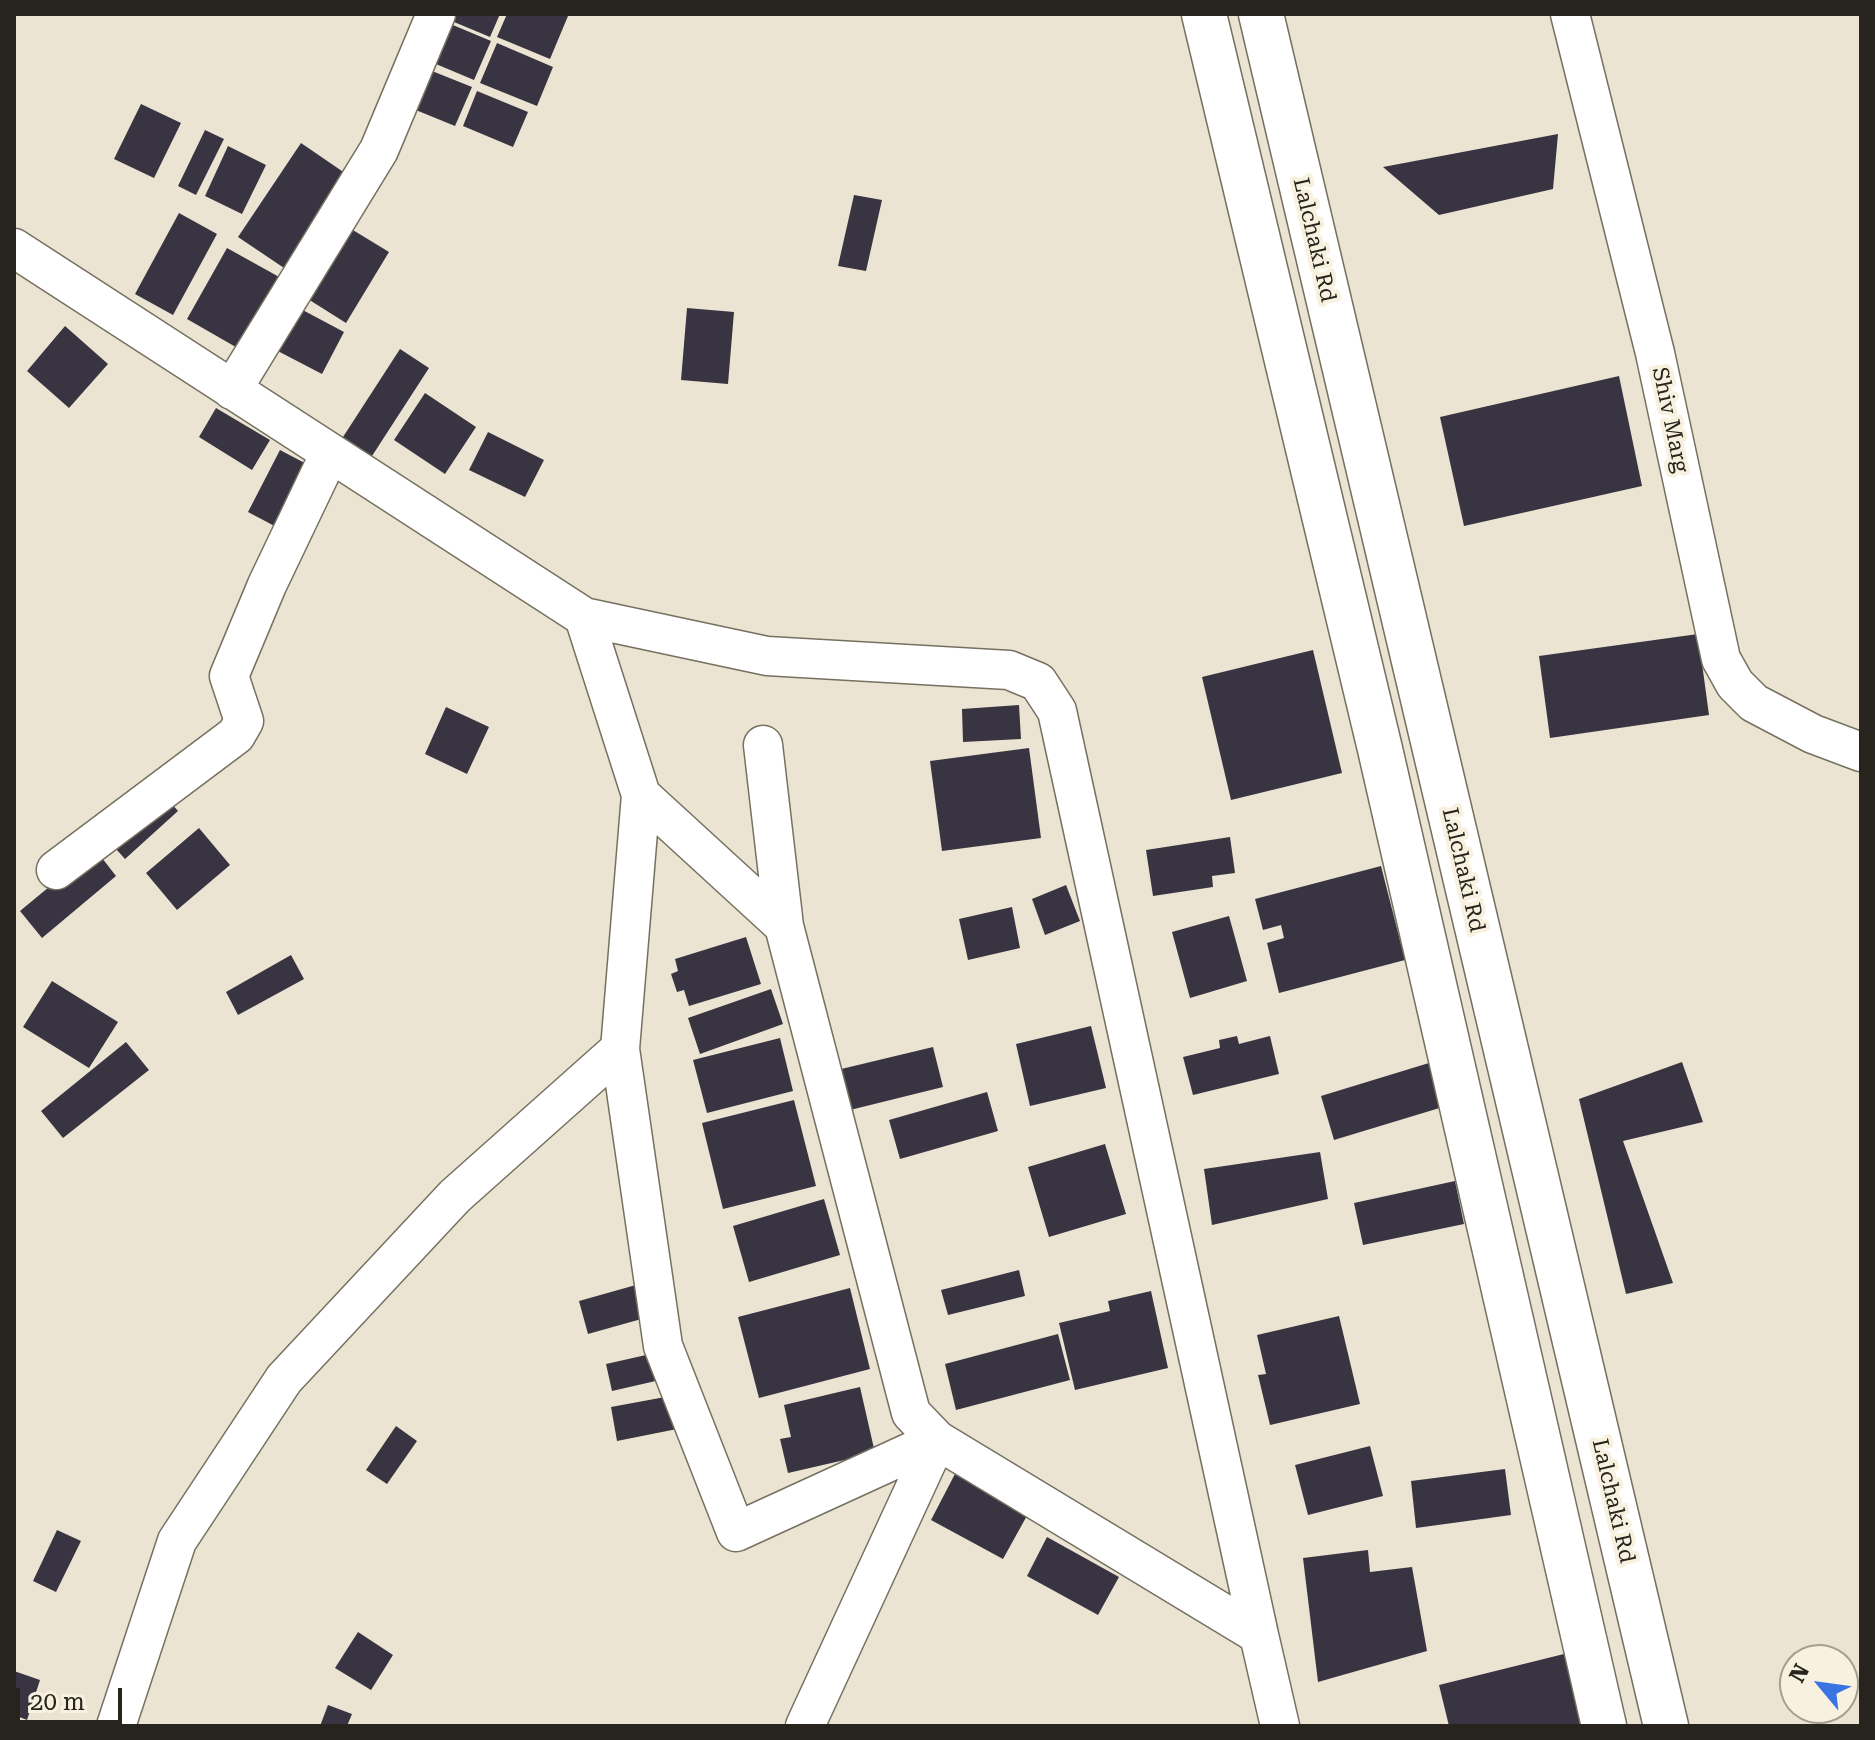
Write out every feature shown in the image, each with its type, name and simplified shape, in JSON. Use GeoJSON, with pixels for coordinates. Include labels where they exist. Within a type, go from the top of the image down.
{"type":"FeatureCollection","features":[{"type":"Feature","properties":{"kind":"main road"},"geometry":{"type":"LineString","coordinates":[[1204,14],[1380,749],[1604,1726]]}},
{"type":"Feature","properties":{"kind":"main road","name":"Lalchaki Rd"},"geometry":{"type":"LineString","coordinates":[[1261,14],[1666,1726]]}},
{"type":"Feature","properties":{"kind":"main road"},"geometry":{"type":"LineString","coordinates":[[1380,749],[1432,743]]}},
{"type":"Feature","properties":{"kind":"main road"},"geometry":{"type":"LineString","coordinates":[[1467,1127],[1523,1122]]}},
{"type":"Feature","properties":{"kind":"street"},"geometry":{"type":"LineString","coordinates":[[232,390],[379,150],[436,14]]}},
{"type":"Feature","properties":{"kind":"street","name":"Shiv Marg"},"geometry":{"type":"LineString","coordinates":[[1570,14],[1655,353],[1721,659],[1735,684],[1754,703],[1813,734],[1861,752]]}},
{"type":"Feature","properties":{"kind":"street"},"geometry":{"type":"LineString","coordinates":[[14,248],[584,617],[767,656],[1009,670],[1038,682],[1057,711],[1280,1726]]}},
{"type":"Feature","properties":{"kind":"street"},"geometry":{"type":"LineString","coordinates":[[56,870],[236,735],[244,721],[229,676],[267,585],[330,453]]}},
{"type":"Feature","properties":{"kind":"street"},"geometry":{"type":"LineString","coordinates":[[584,617],[641,795],[620,1049],[663,1346],[736,1532],[937,1440]]}},
{"type":"Feature","properties":{"kind":"street"},"geometry":{"type":"LineString","coordinates":[[763,745],[784,926],[911,1413],[937,1440],[1259,1635]]}},
{"type":"Feature","properties":{"kind":"street"},"geometry":{"type":"LineString","coordinates":[[641,795],[784,926]]}},
{"type":"Feature","properties":{"kind":"street"},"geometry":{"type":"LineString","coordinates":[[116,1726],[177,1541],[284,1379],[455,1196],[620,1049]]}},
{"type":"Feature","properties":{"kind":"street"},"geometry":{"type":"LineString","coordinates":[[805,1726],[937,1440]]}},
{"type":"Feature","properties":{"kind":"building"},"geometry":{"type":"Polygon","coordinates":[[[444,14],[500,14],[490,37],[442,17],[444,14]]]}},
{"type":"Feature","properties":{"kind":"building"},"geometry":{"type":"Polygon","coordinates":[[[507,14],[568,16],[550,59],[497,37],[507,14]]]}},
{"type":"Feature","properties":{"kind":"building"},"geometry":{"type":"Polygon","coordinates":[[[441,20],[491,41],[474,80],[424,59],[441,20]]]}},
{"type":"Feature","properties":{"kind":"building"},"geometry":{"type":"Polygon","coordinates":[[[497,43],[553,67],[537,106],[480,83],[497,43]]]}},
{"type":"Feature","properties":{"kind":"building"},"geometry":{"type":"Polygon","coordinates":[[[422,67],[472,87],[455,126],[406,106],[422,67]]]}},
{"type":"Feature","properties":{"kind":"building"},"geometry":{"type":"Polygon","coordinates":[[[477,91],[528,112],[513,147],[463,126],[477,91]]]}},
{"type":"Feature","properties":{"kind":"building"},"geometry":{"type":"Polygon","coordinates":[[[141,104],[181,123],[154,178],[114,159],[141,104]]]}},
{"type":"Feature","properties":{"kind":"building"},"geometry":{"type":"Polygon","coordinates":[[[205,130],[224,139],[196,195],[178,186],[205,130]]]}},
{"type":"Feature","properties":{"kind":"building"},"geometry":{"type":"Polygon","coordinates":[[[1558,134],[1553,189],[1439,215],[1383,167],[1558,134]]]}},
{"type":"Feature","properties":{"kind":"building"},"geometry":{"type":"Polygon","coordinates":[[[301,143],[355,180],[293,274],[238,237],[301,143]]]}},
{"type":"Feature","properties":{"kind":"building"},"geometry":{"type":"Polygon","coordinates":[[[228,146],[266,165],[242,214],[205,196],[228,146]]]}},
{"type":"Feature","properties":{"kind":"building"},"geometry":{"type":"Polygon","coordinates":[[[854,195],[882,200],[866,271],[838,266],[854,195]]]}},
{"type":"Feature","properties":{"kind":"building"},"geometry":{"type":"Polygon","coordinates":[[[179,213],[217,234],[173,315],[135,294],[179,213]]]}},
{"type":"Feature","properties":{"kind":"building"},"geometry":{"type":"Polygon","coordinates":[[[343,224],[389,252],[346,323],[300,294],[343,224]]]}},
{"type":"Feature","properties":{"kind":"building"},"geometry":{"type":"Polygon","coordinates":[[[227,248],[281,278],[241,350],[187,319],[227,248]]]}},
{"type":"Feature","properties":{"kind":"building"},"geometry":{"type":"Polygon","coordinates":[[[297,307],[344,332],[322,374],[274,349],[297,307]]]}},
{"type":"Feature","properties":{"kind":"building"},"geometry":{"type":"Polygon","coordinates":[[[687,308],[734,312],[728,384],[681,380],[687,308]]]}},
{"type":"Feature","properties":{"kind":"building"},"geometry":{"type":"Polygon","coordinates":[[[65,326],[108,364],[69,408],[27,371],[65,326]]]}},
{"type":"Feature","properties":{"kind":"building"},"geometry":{"type":"Polygon","coordinates":[[[400,349],[429,368],[372,456],[343,437],[400,349]]]}},
{"type":"Feature","properties":{"kind":"building"},"geometry":{"type":"Polygon","coordinates":[[[1619,376],[1642,486],[1464,526],[1440,417],[1619,376]]]}},
{"type":"Feature","properties":{"kind":"building"},"geometry":{"type":"Polygon","coordinates":[[[425,393],[476,427],[445,474],[394,440],[425,393]]]}},
{"type":"Feature","properties":{"kind":"building"},"geometry":{"type":"Polygon","coordinates":[[[216,408],[270,440],[252,470],[199,437],[216,408]]]}},
{"type":"Feature","properties":{"kind":"building"},"geometry":{"type":"Polygon","coordinates":[[[488,432],[544,460],[525,497],[469,470],[488,432]]]}},
{"type":"Feature","properties":{"kind":"building"},"geometry":{"type":"Polygon","coordinates":[[[280,450],[316,469],[284,531],[248,512],[280,450]]]}},
{"type":"Feature","properties":{"kind":"building"},"geometry":{"type":"Polygon","coordinates":[[[1698,634],[1709,715],[1550,738],[1539,656],[1698,634]]]}},
{"type":"Feature","properties":{"kind":"building"},"geometry":{"type":"Polygon","coordinates":[[[1313,650],[1342,773],[1231,800],[1202,677],[1313,650]]]}},
{"type":"Feature","properties":{"kind":"building"},"geometry":{"type":"Polygon","coordinates":[[[1019,705],[1021,739],[963,742],[962,709],[1019,705]]]}},
{"type":"Feature","properties":{"kind":"building"},"geometry":{"type":"Polygon","coordinates":[[[446,707],[489,727],[467,774],[425,754],[446,707]]]}},
{"type":"Feature","properties":{"kind":"building"},"geometry":{"type":"Polygon","coordinates":[[[1029,748],[1041,838],[942,851],[930,761],[1029,748]]]}},
{"type":"Feature","properties":{"kind":"building"},"geometry":{"type":"Polygon","coordinates":[[[161,792],[178,811],[125,859],[108,840],[161,792]]]}},
{"type":"Feature","properties":{"kind":"building"},"geometry":{"type":"Polygon","coordinates":[[[199,828],[230,865],[177,910],[146,873],[199,828]]]}},
{"type":"Feature","properties":{"kind":"building"},"geometry":{"type":"Polygon","coordinates":[[[1230,837],[1235,873],[1212,876],[1213,887],[1153,896],[1146,850],[1230,837]]]}},
{"type":"Feature","properties":{"kind":"building"},"geometry":{"type":"Polygon","coordinates":[[[95,849],[116,876],[42,938],[20,911],[95,849]]]}},
{"type":"Feature","properties":{"kind":"building"},"geometry":{"type":"Polygon","coordinates":[[[1381,866],[1405,960],[1279,993],[1267,943],[1284,938],[1281,925],[1263,930],[1255,899],[1381,866]]]}},
{"type":"Feature","properties":{"kind":"building"},"geometry":{"type":"Polygon","coordinates":[[[1066,885],[1080,921],[1045,935],[1032,899],[1066,885]]]}},
{"type":"Feature","properties":{"kind":"building"},"geometry":{"type":"Polygon","coordinates":[[[1012,907],[1020,948],[968,960],[959,919],[1012,907]]]}},
{"type":"Feature","properties":{"kind":"building"},"geometry":{"type":"Polygon","coordinates":[[[1229,916],[1247,981],[1190,998],[1172,932],[1229,916]]]}},
{"type":"Feature","properties":{"kind":"building"},"geometry":{"type":"Polygon","coordinates":[[[746,937],[761,984],[689,1006],[684,990],[677,992],[671,974],[678,971],[675,959],[746,937]]]}},
{"type":"Feature","properties":{"kind":"building"},"geometry":{"type":"Polygon","coordinates":[[[291,955],[304,979],[238,1015],[226,992],[291,955]]]}},
{"type":"Feature","properties":{"kind":"building"},"geometry":{"type":"Polygon","coordinates":[[[52,981],[118,1022],[89,1068],[23,1027],[52,981]]]}},
{"type":"Feature","properties":{"kind":"building"},"geometry":{"type":"Polygon","coordinates":[[[771,989],[783,1024],[700,1054],[688,1018],[771,989]]]}},
{"type":"Feature","properties":{"kind":"building"},"geometry":{"type":"Polygon","coordinates":[[[1091,1026],[1106,1088],[1030,1106],[1016,1044],[1091,1026]]]}},
{"type":"Feature","properties":{"kind":"building"},"geometry":{"type":"Polygon","coordinates":[[[1237,1036],[1239,1044],[1270,1036],[1279,1074],[1193,1095],[1183,1057],[1220,1048],[1219,1040],[1237,1036]]]}},
{"type":"Feature","properties":{"kind":"building"},"geometry":{"type":"Polygon","coordinates":[[[780,1038],[793,1091],[707,1113],[693,1060],[780,1038]]]}},
{"type":"Feature","properties":{"kind":"building"},"geometry":{"type":"Polygon","coordinates":[[[126,1042],[149,1070],[63,1138],[41,1111],[126,1042]]]}},
{"type":"Feature","properties":{"kind":"building"},"geometry":{"type":"Polygon","coordinates":[[[933,1047],[943,1087],[842,1112],[833,1071],[933,1047]]]}},
{"type":"Feature","properties":{"kind":"building"},"geometry":{"type":"Polygon","coordinates":[[[1442,1059],[1456,1103],[1334,1140],[1321,1096],[1442,1059]]]}},
{"type":"Feature","properties":{"kind":"building"},"geometry":{"type":"Polygon","coordinates":[[[1682,1062],[1703,1122],[1623,1141],[1673,1283],[1626,1294],[1579,1099],[1682,1062]]]}},
{"type":"Feature","properties":{"kind":"building"},"geometry":{"type":"Polygon","coordinates":[[[987,1092],[998,1131],[900,1159],[889,1120],[987,1092]]]}},
{"type":"Feature","properties":{"kind":"building"},"geometry":{"type":"Polygon","coordinates":[[[794,1100],[816,1186],[723,1209],[702,1123],[794,1100]]]}},
{"type":"Feature","properties":{"kind":"building"},"geometry":{"type":"Polygon","coordinates":[[[1105,1144],[1126,1214],[1049,1237],[1028,1167],[1105,1144]]]}},
{"type":"Feature","properties":{"kind":"building"},"geometry":{"type":"Polygon","coordinates":[[[1320,1152],[1328,1199],[1212,1225],[1204,1169],[1320,1152]]]}},
{"type":"Feature","properties":{"kind":"building"},"geometry":{"type":"Polygon","coordinates":[[[1455,1181],[1464,1224],[1363,1245],[1354,1203],[1455,1181]]]}},
{"type":"Feature","properties":{"kind":"building"},"geometry":{"type":"Polygon","coordinates":[[[824,1199],[840,1255],[749,1282],[733,1226],[824,1199]]]}},
{"type":"Feature","properties":{"kind":"building"},"geometry":{"type":"Polygon","coordinates":[[[1019,1270],[1025,1296],[948,1315],[941,1290],[1019,1270]]]}},
{"type":"Feature","properties":{"kind":"building"},"geometry":{"type":"Polygon","coordinates":[[[643,1283],[652,1316],[588,1334],[579,1301],[643,1283]]]}},
{"type":"Feature","properties":{"kind":"building"},"geometry":{"type":"Polygon","coordinates":[[[850,1288],[870,1369],[759,1398],[738,1317],[850,1288]]]}},
{"type":"Feature","properties":{"kind":"building"},"geometry":{"type":"Polygon","coordinates":[[[1151,1291],[1168,1368],[1075,1390],[1059,1323],[1110,1311],[1108,1301],[1151,1291]]]}},
{"type":"Feature","properties":{"kind":"building"},"geometry":{"type":"Polygon","coordinates":[[[1339,1316],[1360,1404],[1270,1425],[1258,1375],[1266,1374],[1257,1335],[1339,1316]]]}},
{"type":"Feature","properties":{"kind":"building"},"geometry":{"type":"Polygon","coordinates":[[[1058,1334],[1070,1380],[956,1410],[945,1364],[1058,1334]]]}},
{"type":"Feature","properties":{"kind":"building"},"geometry":{"type":"Polygon","coordinates":[[[655,1353],[660,1380],[612,1391],[606,1364],[655,1353]]]}},
{"type":"Feature","properties":{"kind":"building"},"geometry":{"type":"Polygon","coordinates":[[[860,1387],[875,1453],[788,1473],[780,1439],[791,1437],[784,1405],[860,1387]]]}},
{"type":"Feature","properties":{"kind":"building"},"geometry":{"type":"Polygon","coordinates":[[[676,1395],[682,1428],[617,1441],[611,1407],[676,1395]]]}},
{"type":"Feature","properties":{"kind":"building"},"geometry":{"type":"Polygon","coordinates":[[[396,1426],[417,1441],[387,1484],[366,1470],[396,1426]]]}},
{"type":"Feature","properties":{"kind":"building"},"geometry":{"type":"Polygon","coordinates":[[[1370,1446],[1383,1496],[1308,1515],[1295,1465],[1370,1446]]]}},
{"type":"Feature","properties":{"kind":"building"},"geometry":{"type":"Polygon","coordinates":[[[1505,1469],[1511,1515],[1416,1528],[1411,1481],[1505,1469]]]}},
{"type":"Feature","properties":{"kind":"building"},"geometry":{"type":"Polygon","coordinates":[[[956,1472],[1029,1512],[1003,1559],[931,1520],[956,1472]]]}},
{"type":"Feature","properties":{"kind":"building"},"geometry":{"type":"Polygon","coordinates":[[[57,1530],[81,1541],[56,1592],[33,1581],[57,1530]]]}},
{"type":"Feature","properties":{"kind":"building"},"geometry":{"type":"Polygon","coordinates":[[[1047,1537],[1119,1577],[1098,1615],[1027,1576],[1047,1537]]]}},
{"type":"Feature","properties":{"kind":"building"},"geometry":{"type":"Polygon","coordinates":[[[1368,1550],[1370,1572],[1412,1567],[1427,1651],[1318,1682],[1303,1558],[1368,1550]]]}},
{"type":"Feature","properties":{"kind":"building"},"geometry":{"type":"Polygon","coordinates":[[[358,1632],[393,1655],[371,1690],[335,1668],[358,1632]]]}},
{"type":"Feature","properties":{"kind":"building"},"geometry":{"type":"Polygon","coordinates":[[[1576,1651],[1595,1726],[1449,1726],[1439,1685],[1576,1651]]]}},
{"type":"Feature","properties":{"kind":"building"},"geometry":{"type":"Polygon","coordinates":[[[14,1671],[40,1680],[27,1720],[14,1715],[14,1671]]]}},
{"type":"Feature","properties":{"kind":"building"},"geometry":{"type":"Polygon","coordinates":[[[328,1705],[352,1714],[347,1726],[320,1726],[328,1705]]]}}]}
